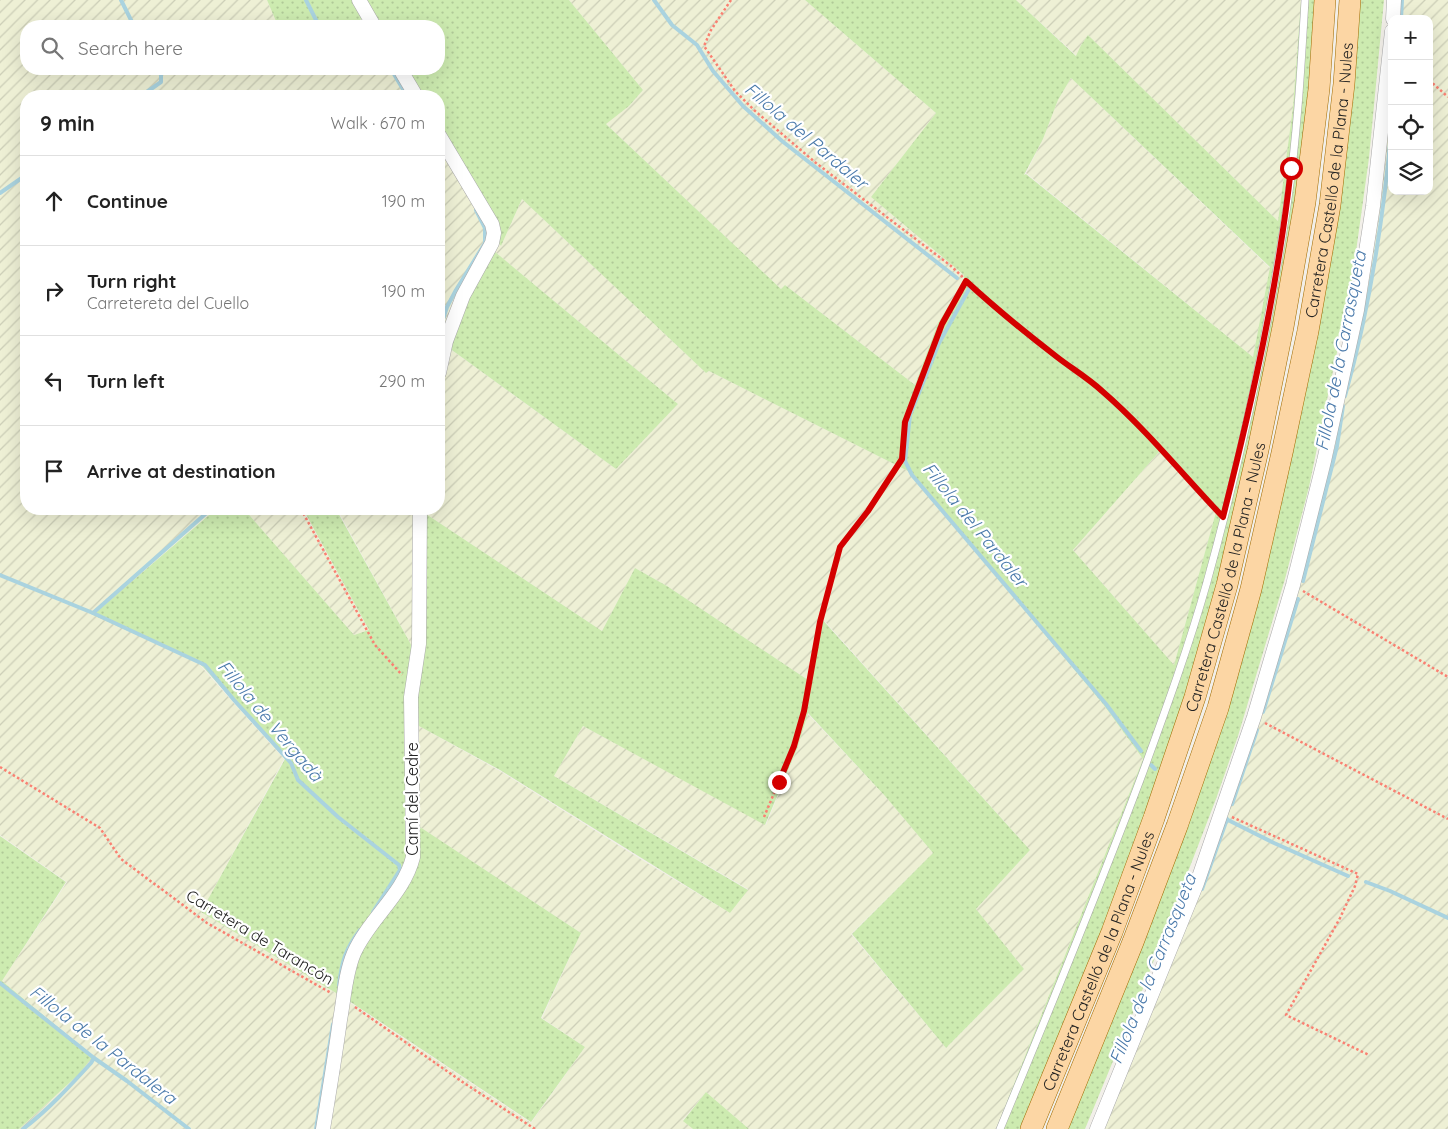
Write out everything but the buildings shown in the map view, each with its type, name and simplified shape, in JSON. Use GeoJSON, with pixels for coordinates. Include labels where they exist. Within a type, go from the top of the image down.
{"type":"FeatureCollection","features":[{"type":"Feature","properties":{"kind":"main road","name":"Carretera Castelló de la Plana - Nules"},"geometry":{"type":"LineString","coordinates":[[1031,1129],[1112,932],[1154,818],[1196,697],[1227,585],[1262,431],[1305,202],[1319,89],[1325,0]]}},
{"type":"Feature","properties":{"kind":"main road","name":"Carretera Castelló de la Plana - Nules"},"geometry":{"type":"LineString","coordinates":[[1057,1129],[1134,942],[1177,826],[1218,708],[1251,590],[1308,331],[1330,205],[1344,84],[1350,0]]}},
{"type":"Feature","properties":{"kind":"street"},"geometry":{"type":"LineString","coordinates":[[359,0],[371,20]]}},
{"type":"Feature","properties":{"kind":"street"},"geometry":{"type":"LineString","coordinates":[[1393,15],[1394,0]]}},
{"type":"Feature","properties":{"kind":"street"},"geometry":{"type":"LineString","coordinates":[[1097,1129],[1193,892],[1254,717],[1293,585],[1324,461],[1358,310],[1374,206],[1389,60]]}},
{"type":"Feature","properties":{"kind":"street"},"geometry":{"type":"LineString","coordinates":[[404,75],[412,90]]}},
{"type":"Feature","properties":{"kind":"street"},"geometry":{"type":"LineString","coordinates":[[445,145],[492,224],[494,233],[492,244],[462,296],[445,346]]}},
{"type":"Feature","properties":{"kind":"street","name":"Camí del Cedre"},"geometry":{"type":"LineString","coordinates":[[323,1129],[349,968],[354,953],[403,880],[411,866],[413,857],[412,688],[419,644],[420,515]]}},
{"type":"Feature","properties":{"kind":"lane"},"geometry":{"type":"LineString","coordinates":[[1000,1129],[1085,923],[1172,691],[1207,583],[1240,451],[1267,326],[1286,213],[1301,78],[1305,0]]}},
{"type":"Feature","properties":{"kind":"path"},"geometry":{"type":"LineString","coordinates":[[731,0],[710,30],[704,46],[735,91],[780,133],[951,266],[989,302],[1057,357],[1101,389],[1147,434],[1223,517]]}},
{"type":"Feature","properties":{"kind":"path"},"geometry":{"type":"LineString","coordinates":[[1433,84],[1448,97]]}},
{"type":"Feature","properties":{"kind":"path"},"geometry":{"type":"LineString","coordinates":[[764,817],[794,746],[804,711],[820,622],[840,547],[868,511],[902,459],[905,422],[942,324],[966,281]]}},
{"type":"Feature","properties":{"kind":"path"},"geometry":{"type":"LineString","coordinates":[[304,515],[354,610],[375,645],[412,688]]}},
{"type":"Feature","properties":{"kind":"path"},"geometry":{"type":"LineString","coordinates":[[1293,585],[1448,677]]}},
{"type":"Feature","properties":{"kind":"path"},"geometry":{"type":"LineString","coordinates":[[1254,717],[1448,819]]}},
{"type":"Feature","properties":{"kind":"path","name":"Carretera de Tarancón"},"geometry":{"type":"LineString","coordinates":[[0,767],[100,828],[121,859],[208,923],[343,1000],[535,1129]]}},
{"type":"Feature","properties":{"kind":"path"},"geometry":{"type":"LineString","coordinates":[[1221,812],[1358,874],[1355,886],[1340,918],[1286,1015],[1369,1055]]}},
{"type":"Feature","properties":{"kind":"green space"},"geometry":{"type":"Polygon","coordinates":[[[0,0],[267,0],[275,20],[20,20],[20,75],[399,75],[408,90],[20,90],[20,515],[208,515],[94,615],[197,662],[284,759],[201,912],[339,995],[318,1129],[19,1129],[79,1074],[93,1055],[2,981],[67,882],[0,835],[0,0]]]}},
{"type":"Feature","properties":{"kind":"green space"},"geometry":{"type":"Polygon","coordinates":[[[267,0],[569,0],[643,90],[629,106],[606,124],[781,289],[785,285],[915,385],[938,323],[964,281],[964,275],[871,197],[936,113],[805,0],[1016,0],[1076,56],[1088,35],[1278,221],[1293,107],[1301,0],[1315,0],[1300,163],[1284,267],[1243,475],[1210,610],[1168,751],[1091,960],[1022,1129],[996,1129],[1143,759],[1103,704],[908,471],[709,371],[706,373],[522,199],[501,246],[484,222],[445,153],[445,90],[408,90],[399,75],[445,75],[445,20],[367,20],[365,17],[360,20],[275,20],[267,0]],[[1071,78],[1058,100],[1043,139],[1024,175],[1026,174],[1253,357],[1270,267],[1071,78]],[[1159,452],[1073,550],[1174,665],[1216,512],[1159,452]]]}},
{"type":"Feature","properties":{"kind":"green space"},"geometry":{"type":"Polygon","coordinates":[[[569,0],[805,0],[936,113],[871,197],[964,275],[964,281],[938,323],[915,385],[785,285],[781,289],[605,123],[629,106],[643,90],[569,0]]]}},
{"type":"Feature","properties":{"kind":"green space"},"geometry":{"type":"Polygon","coordinates":[[[1016,0],[1301,0],[1293,108],[1278,221],[1088,35],[1081,45],[1077,56],[1016,0]]]}},
{"type":"Feature","properties":{"kind":"green space"},"geometry":{"type":"Polygon","coordinates":[[[1359,0],[1384,0],[1369,158],[1349,302],[1309,487],[1285,579],[1238,736],[1216,799],[1144,986],[1085,1129],[1067,1129],[1232,690],[1359,0]]]}},
{"type":"Feature","properties":{"kind":"green space"},"geometry":{"type":"Polygon","coordinates":[[[1397,0],[1448,0],[1448,1129],[1100,1129],[1199,885],[1323,482],[1388,82],[1388,195],[1433,195],[1433,15],[1396,15],[1397,0]]]}},
{"type":"Feature","properties":{"kind":"green space"},"geometry":{"type":"Polygon","coordinates":[[[1071,78],[1270,268],[1253,357],[1026,173],[1043,139],[1058,100],[1071,78]]]}},
{"type":"Feature","properties":{"kind":"green space"},"geometry":{"type":"Polygon","coordinates":[[[445,153],[484,222],[501,246],[522,199],[706,373],[709,371],[908,471],[1103,704],[1143,759],[996,1129],[749,1129],[706,1092],[683,1120],[693,1129],[325,1129],[346,1000],[531,1123],[585,1047],[542,1018],[581,933],[417,825],[417,725],[500,771],[730,913],[748,889],[554,776],[583,726],[766,825],[797,749],[807,713],[885,796],[933,853],[851,934],[946,1048],[1024,969],[976,909],[1030,850],[821,617],[808,680],[667,586],[635,568],[602,631],[428,515],[445,515],[445,370],[450,349],[616,469],[678,404],[488,246],[445,341],[445,153]]]}},
{"type":"Feature","properties":{"kind":"green space"},"geometry":{"type":"Polygon","coordinates":[[[488,246],[678,404],[616,469],[449,348],[488,246]]]}},
{"type":"Feature","properties":{"kind":"green space"},"geometry":{"type":"Polygon","coordinates":[[[1159,452],[1216,512],[1174,665],[1073,550],[1159,452]]]}},
{"type":"Feature","properties":{"kind":"green space"},"geometry":{"type":"Polygon","coordinates":[[[209,515],[249,515],[354,635],[369,630],[306,515],[339,515],[414,650],[417,825],[581,933],[541,1018],[585,1047],[531,1122],[346,999],[201,912],[285,759],[197,662],[93,615],[209,515]]]}},
{"type":"Feature","properties":{"kind":"green space"},"geometry":{"type":"Polygon","coordinates":[[[249,515],[305,515],[369,630],[354,635],[249,515]]]}},
{"type":"Feature","properties":{"kind":"green space"},"geometry":{"type":"Polygon","coordinates":[[[340,515],[417,515],[414,650],[340,515]]]}},
{"type":"Feature","properties":{"kind":"green space"},"geometry":{"type":"Polygon","coordinates":[[[423,515],[428,515],[602,631],[635,568],[667,586],[808,680],[820,617],[1030,850],[976,909],[1024,969],[946,1048],[852,934],[933,853],[885,796],[808,713],[797,749],[765,825],[583,726],[554,776],[748,890],[730,913],[500,770],[417,725],[423,515]]]}},
{"type":"Feature","properties":{"kind":"green space"},"geometry":{"type":"Polygon","coordinates":[[[0,836],[66,882],[2,981],[93,1056],[79,1074],[19,1129],[0,1129],[0,836]]]}},
{"type":"Feature","properties":{"kind":"green space"},"geometry":{"type":"Polygon","coordinates":[[[706,1092],[749,1129],[693,1129],[683,1121],[706,1092]]]}},
{"type":"Feature","properties":{"kind":"waterway"},"geometry":{"type":"LineString","coordinates":[[121,0],[131,20]]}},
{"type":"Feature","properties":{"kind":"waterway"},"geometry":{"type":"LineString","coordinates":[[306,0],[316,20]]}},
{"type":"Feature","properties":{"kind":"waterway","name":"Fillola del Pardaler"},"geometry":{"type":"LineString","coordinates":[[654,0],[672,25],[697,45],[713,71],[743,106],[782,141],[957,278]]}},
{"type":"Feature","properties":{"kind":"waterway"},"geometry":{"type":"LineString","coordinates":[[1401,15],[1402,0]]}},
{"type":"Feature","properties":{"kind":"waterway"},"geometry":{"type":"LineString","coordinates":[[150,90],[161,82],[161,75]]}},
{"type":"Feature","properties":{"kind":"waterway"},"geometry":{"type":"LineString","coordinates":[[395,75],[403,90]]}},
{"type":"Feature","properties":{"kind":"waterway","name":"Fillola de la Carrasqueta"},"geometry":{"type":"LineString","coordinates":[[1345,396],[1369,295],[1385,192],[1389,150]]}},
{"type":"Feature","properties":{"kind":"waterway"},"geometry":{"type":"LineString","coordinates":[[0,193],[20,179]]}},
{"type":"Feature","properties":{"kind":"waterway"},"geometry":{"type":"LineString","coordinates":[[445,313],[456,290],[485,243],[485,228],[476,210]]}},
{"type":"Feature","properties":{"kind":"waterway","name":"Fillola del Pardaler"},"geometry":{"type":"LineString","coordinates":[[969,289],[939,343],[910,415],[905,461],[912,475],[1106,704],[1141,751]]}},
{"type":"Feature","properties":{"kind":"waterway","name":"Fillola de la Carrasqueta"},"geometry":{"type":"LineString","coordinates":[[1303,581],[1337,446],[1343,406]]}},
{"type":"Feature","properties":{"kind":"waterway"},"geometry":{"type":"LineString","coordinates":[[93,613],[204,515]]}},
{"type":"Feature","properties":{"kind":"waterway","name":"Fillola de Vergadà"},"geometry":{"type":"LineString","coordinates":[[0,575],[93,613],[205,665],[291,763],[298,780],[338,817],[399,865],[400,870],[373,912]]}},
{"type":"Feature","properties":{"kind":"waterway","name":"Fillola de la Carrasqueta"},"geometry":{"type":"LineString","coordinates":[[1263,712],[1298,599]]}},
{"type":"Feature","properties":{"kind":"waterway","name":"Fillola de la Carrasqueta"},"geometry":{"type":"LineString","coordinates":[[1232,804],[1257,730]]}},
{"type":"Feature","properties":{"kind":"waterway","name":"Fillola del Pardaler"},"geometry":{"type":"LineString","coordinates":[[1151,765],[1155,769]]}},
{"type":"Feature","properties":{"kind":"waterway","name":"Fillola del Pardaler"},"geometry":{"type":"LineString","coordinates":[[1226,819],[1348,876]]}},
{"type":"Feature","properties":{"kind":"waterway","name":"Fillola de la Carrasqueta"},"geometry":{"type":"LineString","coordinates":[[1202,889],[1227,819]]}},
{"type":"Feature","properties":{"kind":"waterway","name":"Fillola del Pardaler"},"geometry":{"type":"LineString","coordinates":[[1366,882],[1448,918]]}},
{"type":"Feature","properties":{"kind":"waterway","name":"Fillola de Vergadà"},"geometry":{"type":"LineString","coordinates":[[339,985],[345,956],[360,930]]}},
{"type":"Feature","properties":{"kind":"waterway","name":"Fillola de la Pardalera"},"geometry":{"type":"LineString","coordinates":[[0,983],[94,1058],[189,1129]]}},
{"type":"Feature","properties":{"kind":"waterway","name":"Fillola de Vergadà"},"geometry":{"type":"LineString","coordinates":[[316,1129],[333,1024]]}},
{"type":"Feature","properties":{"kind":"waterway"},"geometry":{"type":"LineString","coordinates":[[23,1129],[59,1097],[94,1058]]}},
{"type":"Feature","properties":{"kind":"route"},"geometry":{"type":"LineString","coordinates":[[779,782],[794,746],[804,711],[820,622],[840,547],[868,511],[902,459],[905,422],[942,324],[966,281],[1057,357],[1101,389],[1147,434],[1223,517],[1240,451],[1267,326],[1291,168]]}}]}
